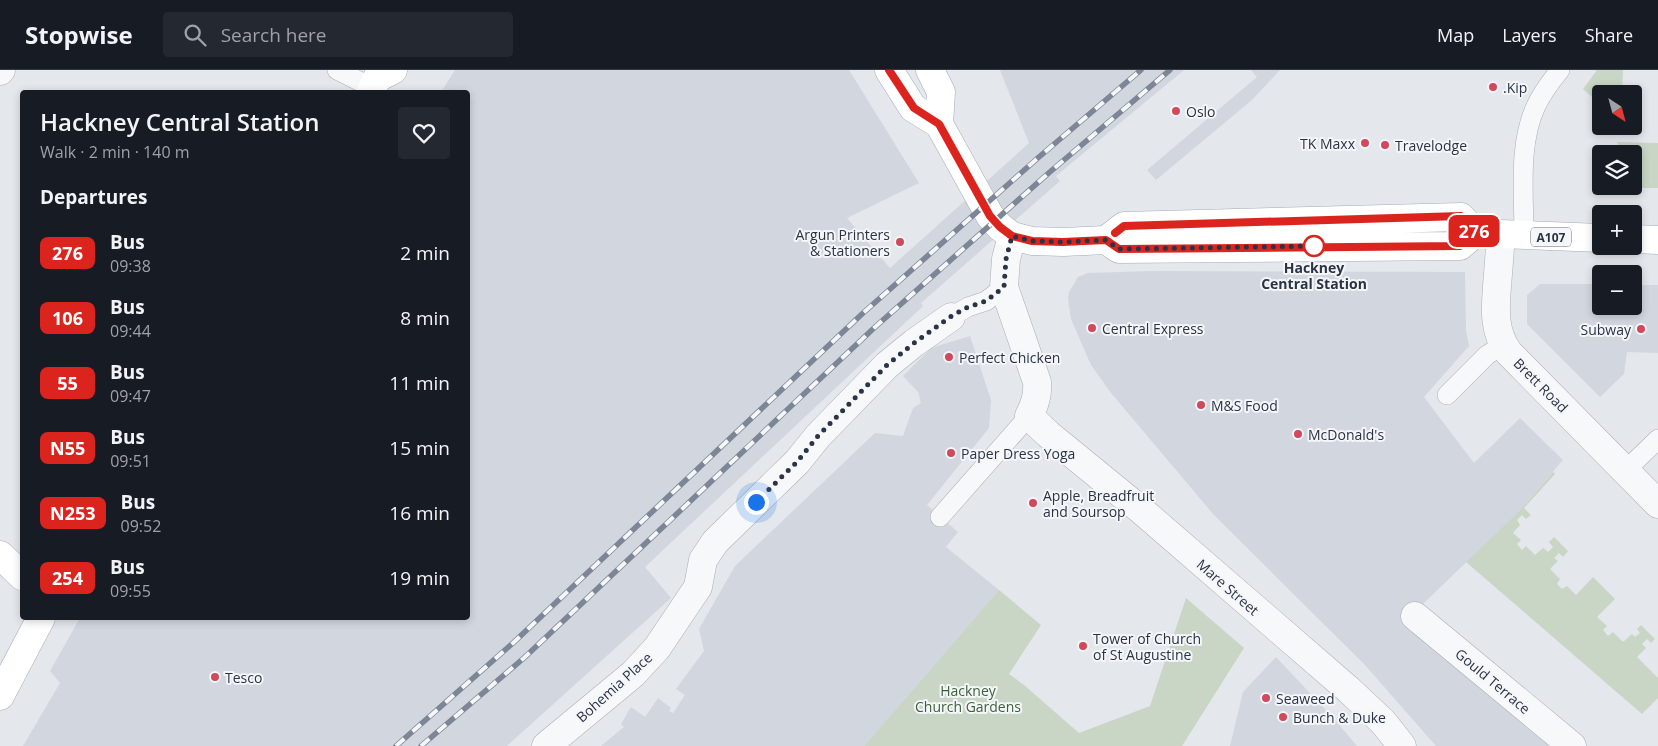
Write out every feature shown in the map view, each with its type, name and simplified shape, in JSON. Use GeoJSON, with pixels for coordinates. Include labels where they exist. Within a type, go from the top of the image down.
{"type":"FeatureCollection","features":[{"type":"Feature","properties":{"kind":"main road"},"geometry":{"type":"LineString","coordinates":[[890,70],[914,108],[939,124],[990,216],[1012,236],[1032,241],[1106,240],[1119,249],[1460,246],[1500,235]]}},
{"type":"Feature","properties":{"kind":"main road"},"geometry":{"type":"LineString","coordinates":[[930,70],[941,92],[939,124]]}},
{"type":"Feature","properties":{"kind":"main road","name":"A107"},"geometry":{"type":"LineString","coordinates":[[1500,235],[1592,238]]}},
{"type":"Feature","properties":{"kind":"main road"},"geometry":{"type":"LineString","coordinates":[[1642,239],[1658,240]]}},
{"type":"Feature","properties":{"kind":"main road"},"geometry":{"type":"LineString","coordinates":[[0,556],[20,574]]}},
{"type":"Feature","properties":{"kind":"main road"},"geometry":{"type":"LineString","coordinates":[[0,696],[40,620]]}},
{"type":"Feature","properties":{"kind":"street","name":"Brett Road"},"geometry":{"type":"LineString","coordinates":[[1500,235],[1495,316],[1498,334],[1503,345],[1658,504]]}},
{"type":"Feature","properties":{"kind":"street"},"geometry":{"type":"LineString","coordinates":[[1012,236],[1006,259],[1004,287],[1037,382],[1038,394],[1034,406],[1038,425]]}},
{"type":"Feature","properties":{"kind":"street","name":"Bohemia Place"},"geometry":{"type":"LineString","coordinates":[[546,746],[633,674],[657,648],[698,587],[704,560],[715,542],[797,462],[818,436],[887,365],[950,317]]}},
{"type":"Feature","properties":{"kind":"street","name":"Mare Street"},"geometry":{"type":"LineString","coordinates":[[1038,425],[1141,510],[1349,690],[1383,722],[1402,746]]}},
{"type":"Feature","properties":{"kind":"street","name":"Gould Terrace"},"geometry":{"type":"LineString","coordinates":[[1415,616],[1572,746]]}},
{"type":"Feature","properties":{"kind":"lane"},"geometry":{"type":"LineString","coordinates":[[337,70],[378,80]]}},
{"type":"Feature","properties":{"kind":"lane"},"geometry":{"type":"LineString","coordinates":[[1500,235],[1536,105],[1560,70]]}},
{"type":"Feature","properties":{"kind":"lane","name":"Bohemia Place"},"geometry":{"type":"LineString","coordinates":[[950,317],[968,307],[986,301],[1004,287]]}},
{"type":"Feature","properties":{"kind":"lane"},"geometry":{"type":"LineString","coordinates":[[1448,395],[1487,355],[1503,345]]}},
{"type":"Feature","properties":{"kind":"lane"},"geometry":{"type":"LineString","coordinates":[[940,517],[1038,425]]}},
{"type":"Feature","properties":{"kind":"lane"},"geometry":{"type":"LineString","coordinates":[[1625,471],[1658,439]]}},
{"type":"Feature","properties":{"kind":"shaded area"},"geometry":{"type":"Polygon","coordinates":[[[455,70],[849,70],[919,183],[847,218],[890,268],[1029,143],[1000,70],[1184,70],[1056,176],[1060,181],[921,303],[923,306],[645,567],[671,598],[507,746],[23,746],[60,683],[50,671],[79,620],[470,620],[470,90],[442,90],[455,70]]]}},
{"type":"Feature","properties":{"kind":"shaded area"},"geometry":{"type":"Polygon","coordinates":[[[1251,70],[1280,70],[1252,100],[1156,180],[1147,170],[1257,77],[1251,70]]]}},
{"type":"Feature","properties":{"kind":"shaded area"},"geometry":{"type":"Polygon","coordinates":[[[1152,271],[1465,272],[1466,330],[1469,346],[1424,397],[1474,463],[1520,418],[1563,460],[1520,510],[1421,606],[1560,746],[1436,746],[1365,665],[1214,515],[1111,393],[1091,365],[1071,319],[1068,299],[1069,292],[1078,277],[1088,273],[1152,271]]]}},
{"type":"Feature","properties":{"kind":"shaded area"},"geometry":{"type":"Polygon","coordinates":[[[1540,284],[1592,284],[1592,315],[1642,315],[1642,285],[1658,285],[1658,353],[1627,352],[1624,374],[1600,397],[1527,324],[1527,295],[1540,284]]]}},
{"type":"Feature","properties":{"kind":"shaded area"},"geometry":{"type":"Polygon","coordinates":[[[970,336],[991,400],[989,428],[927,505],[958,532],[946,547],[999,590],[864,746],[601,746],[624,727],[621,724],[631,707],[645,717],[658,698],[671,708],[669,711],[673,713],[685,695],[676,689],[704,651],[699,629],[735,566],[875,433],[903,436],[913,408],[921,403],[918,392],[903,376],[931,348],[970,336]]]}},
{"type":"Feature","properties":{"kind":"shaded area"},"geometry":{"type":"Polygon","coordinates":[[[1276,657],[1357,746],[1230,746],[1243,692],[1276,657]]]}},
{"type":"Feature","properties":{"kind":"green space"},"geometry":{"type":"Polygon","coordinates":[[[1597,70],[1623,70],[1622,85],[1592,85],[1592,97],[1583,89],[1597,70]]]}},
{"type":"Feature","properties":{"kind":"green space"},"geometry":{"type":"Polygon","coordinates":[[[1617,142],[1658,143],[1658,188],[1642,188],[1642,145],[1618,145],[1617,142]]]}},
{"type":"Feature","properties":{"kind":"green space"},"geometry":{"type":"Polygon","coordinates":[[[1553,472],[1555,474],[1524,508],[1531,515],[1526,519],[1522,515],[1517,520],[1520,525],[1513,533],[1521,540],[1517,544],[1522,550],[1526,546],[1535,555],[1543,548],[1548,552],[1553,547],[1549,542],[1554,537],[1568,551],[1563,557],[1559,553],[1554,558],[1558,561],[1550,569],[1560,579],[1557,584],[1562,589],[1567,586],[1576,595],[1593,577],[1615,599],[1597,617],[1607,626],[1603,630],[1608,636],[1613,632],[1623,642],[1632,634],[1635,637],[1640,633],[1637,629],[1641,625],[1655,639],[1651,643],[1647,639],[1642,644],[1646,648],[1637,657],[1658,678],[1658,698],[1642,714],[1466,562],[1520,510],[1553,472]]]}},
{"type":"Feature","properties":{"kind":"green space","name":"Hackney Church Gardens"},"geometry":{"type":"Polygon","coordinates":[[[999,590],[1041,625],[1009,674],[1079,733],[1150,706],[1186,598],[1244,648],[1182,746],[864,746],[999,590]]]}},
{"type":"Feature","properties":{"kind":"railway"},"geometry":{"type":"LineString","coordinates":[[396,746],[513,643],[862,314],[1039,157],[1141,70]]}},
{"type":"Feature","properties":{"kind":"railway"},"geometry":{"type":"LineString","coordinates":[[421,746],[525,657],[874,328],[1051,171],[1170,70]]}},
{"type":"Feature","properties":{"kind":"bus line","name":"276"},"geometry":{"type":"LineString","coordinates":[[889,70],[914,108],[939,124],[990,216],[1012,236],[1032,241],[1106,240],[1119,249],[1460,246],[1475,233],[1461,216],[1124,226],[1115,233]]}},
{"type":"Feature","properties":{"kind":"place","name":".Kip"},"geometry":{"type":"Point","coordinates":[1493,87]}},
{"type":"Feature","properties":{"kind":"place","name":"Oslo"},"geometry":{"type":"Point","coordinates":[1176,111]}},
{"type":"Feature","properties":{"kind":"place","name":"TK Maxx"},"geometry":{"type":"Point","coordinates":[1365,143]}},
{"type":"Feature","properties":{"kind":"place","name":"Travelodge"},"geometry":{"type":"Point","coordinates":[1385,145]}},
{"type":"Feature","properties":{"kind":"place","name":"Argun Printers & Stationers"},"geometry":{"type":"Point","coordinates":[900,242]}},
{"type":"Feature","properties":{"kind":"place","name":"Hackney Central Station"},"geometry":{"type":"Point","coordinates":[1314,246]}},
{"type":"Feature","properties":{"kind":"place","name":"Central Express"},"geometry":{"type":"Point","coordinates":[1092,328]}},
{"type":"Feature","properties":{"kind":"place","name":"Subway"},"geometry":{"type":"Point","coordinates":[1641,329]}},
{"type":"Feature","properties":{"kind":"place","name":"Perfect Chicken"},"geometry":{"type":"Point","coordinates":[949,357]}},
{"type":"Feature","properties":{"kind":"place","name":"M&S Food"},"geometry":{"type":"Point","coordinates":[1201,405]}},
{"type":"Feature","properties":{"kind":"place","name":"McDonald's"},"geometry":{"type":"Point","coordinates":[1298,434]}},
{"type":"Feature","properties":{"kind":"place","name":"Paper Dress Yoga"},"geometry":{"type":"Point","coordinates":[951,453]}},
{"type":"Feature","properties":{"kind":"place","name":"Apple, Breadfruit and Soursop"},"geometry":{"type":"Point","coordinates":[1033,503]}},
{"type":"Feature","properties":{"kind":"place","name":"Tower of Church of St Augustine"},"geometry":{"type":"Point","coordinates":[1083,646]}},
{"type":"Feature","properties":{"kind":"place","name":"Tesco"},"geometry":{"type":"Point","coordinates":[215,677]}},
{"type":"Feature","properties":{"kind":"place","name":"Seaweed"},"geometry":{"type":"Point","coordinates":[1266,698]}},
{"type":"Feature","properties":{"kind":"place","name":"Bunch & Duke"},"geometry":{"type":"Point","coordinates":[1283,717]}},
{"type":"Feature","properties":{"kind":"route"},"geometry":{"type":"LineString","coordinates":[[756,502],[797,462],[818,436],[887,365],[950,317],[968,307],[986,301],[1004,287],[1006,259],[1012,236],[1032,241],[1106,240],[1119,249],[1319,246],[1314,246]]}}]}
